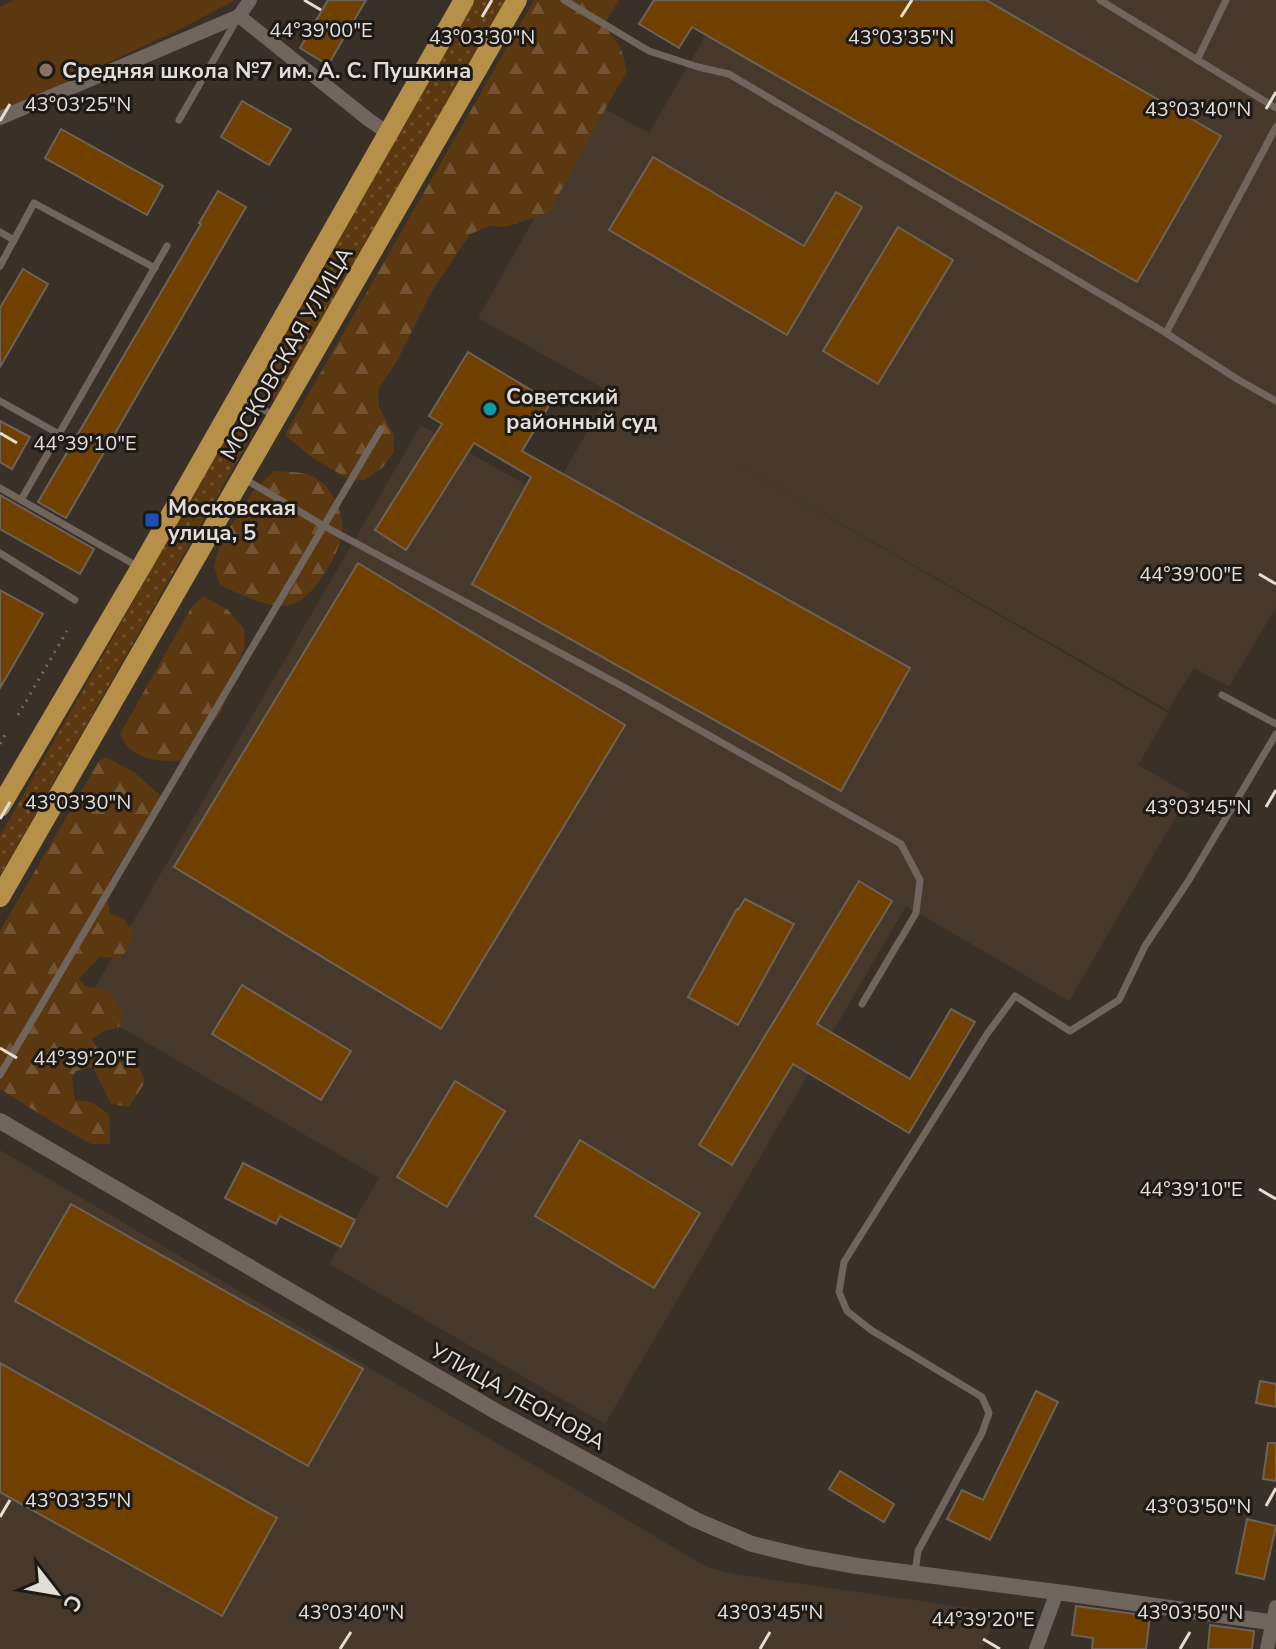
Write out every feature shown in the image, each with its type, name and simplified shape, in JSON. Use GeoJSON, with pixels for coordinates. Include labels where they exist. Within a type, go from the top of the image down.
{"type":"FeatureCollection","features":[{"type":"Feature","properties":{"kind":"main road","name":"МОСКОВСКАЯ УЛИЦА"},"geometry":{"type":"LineString","coordinates":[[0,807],[464,0]]}},
{"type":"Feature","properties":{"kind":"main road","name":"МОСКОВСКАЯ УЛИЦА"},"geometry":{"type":"LineString","coordinates":[[0,897],[517,0]]}},
{"type":"Feature","properties":{"kind":"street"},"geometry":{"type":"LineString","coordinates":[[0,118],[239,16],[250,0]]}},
{"type":"Feature","properties":{"kind":"street"},"geometry":{"type":"LineString","coordinates":[[239,16],[388,133]]}},
{"type":"Feature","properties":{"kind":"street","name":"УЛИЦА ЛЕОНОВА"},"geometry":{"type":"LineString","coordinates":[[0,1121],[497,1412],[696,1520],[752,1544],[857,1566],[1275,1618]]}},
{"type":"Feature","properties":{"kind":"street"},"geometry":{"type":"LineString","coordinates":[[1036,1649],[1061,1592]]}},
{"type":"Feature","properties":{"kind":"street"},"geometry":{"type":"LineString","coordinates":[[1267,1649],[1275,1618]]}},
{"type":"Feature","properties":{"kind":"lane"},"geometry":{"type":"LineString","coordinates":[[564,0],[649,51],[729,74],[1276,401]]}},
{"type":"Feature","properties":{"kind":"lane"},"geometry":{"type":"LineString","coordinates":[[1100,0],[1276,108]]}},
{"type":"Feature","properties":{"kind":"lane"},"geometry":{"type":"LineString","coordinates":[[1197,60],[1226,0]]}},
{"type":"Feature","properties":{"kind":"lane"},"geometry":{"type":"LineString","coordinates":[[179,120],[239,16]]}},
{"type":"Feature","properties":{"kind":"lane"},"geometry":{"type":"LineString","coordinates":[[1166,333],[1276,127]]}},
{"type":"Feature","properties":{"kind":"lane"},"geometry":{"type":"LineString","coordinates":[[0,266],[34,203],[155,268]]}},
{"type":"Feature","properties":{"kind":"lane"},"geometry":{"type":"LineString","coordinates":[[0,232],[14,240]]}},
{"type":"Feature","properties":{"kind":"lane"},"geometry":{"type":"LineString","coordinates":[[21,500],[167,246]]}},
{"type":"Feature","properties":{"kind":"lane"},"geometry":{"type":"LineString","coordinates":[[238,396],[277,417]]}},
{"type":"Feature","properties":{"kind":"lane"},"geometry":{"type":"LineString","coordinates":[[0,401],[59,434]]}},
{"type":"Feature","properties":{"kind":"lane"},"geometry":{"type":"LineString","coordinates":[[0,1075],[381,429]]}},
{"type":"Feature","properties":{"kind":"lane"},"geometry":{"type":"LineString","coordinates":[[242,478],[324,526],[622,686],[901,844],[920,880],[916,913],[862,1004]]}},
{"type":"Feature","properties":{"kind":"lane"},"geometry":{"type":"LineString","coordinates":[[0,488],[140,567]]}},
{"type":"Feature","properties":{"kind":"lane"},"geometry":{"type":"LineString","coordinates":[[0,553],[75,600]]}},
{"type":"Feature","properties":{"kind":"lane"},"geometry":{"type":"LineString","coordinates":[[1222,695],[1276,724]]}},
{"type":"Feature","properties":{"kind":"lane"},"geometry":{"type":"LineString","coordinates":[[915,1573],[918,1551],[982,1433],[989,1413],[982,1397],[871,1330],[847,1311],[839,1292],[844,1262],[987,1034],[1015,996],[1070,1031],[1119,1000],[1145,946],[1189,880],[1276,734]]}},
{"type":"Feature","properties":{"kind":"path"},"geometry":{"type":"LineString","coordinates":[[18,715],[67,631]]}},
{"type":"Feature","properties":{"kind":"path"},"geometry":{"type":"LineString","coordinates":[[0,744],[6,733]]}},
{"type":"Feature","properties":{"kind":"shaded area"},"geometry":{"type":"Polygon","coordinates":[[[726,0],[1276,0],[1276,607],[1229,687],[1194,668],[1168,710],[728,459],[1168,713],[1138,765],[1189,794],[1069,1001],[906,906],[605,1424],[329,1264],[379,1178],[84,1006],[421,425],[526,485],[540,461],[563,474],[610,392],[478,318],[598,105],[649,133],[726,0]]]}},
{"type":"Feature","properties":{"kind":"shaded area"},"geometry":{"type":"Polygon","coordinates":[[[0,1150],[707,1567],[734,1574],[998,1612],[982,1649],[0,1649],[0,1150]]]}},
{"type":"Feature","properties":{"kind":"green space","name":"Средняя школа №7 им. А. С. Пушкина"},"geometry":{"type":"Polygon","coordinates":[[[14,0],[234,1],[0,113],[0,7],[14,0]]]}},
{"type":"Feature","properties":{"kind":"green space"},"geometry":{"type":"Polygon","coordinates":[[[475,0],[507,0],[277,401],[253,387],[475,0]]]}},
{"type":"Feature","properties":{"kind":"green space"},"geometry":{"type":"Polygon","coordinates":[[[534,0],[619,0],[606,21],[606,29],[620,48],[627,72],[548,213],[505,227],[490,226],[470,234],[432,291],[398,359],[378,390],[379,407],[394,435],[394,452],[382,468],[365,480],[348,479],[310,456],[285,435],[534,0]]]}},
{"type":"Feature","properties":{"kind":"green space"},"geometry":{"type":"Polygon","coordinates":[[[234,424],[252,435],[0,876],[0,836],[234,424]]]}},
{"type":"Feature","properties":{"kind":"green space"},"geometry":{"type":"Polygon","coordinates":[[[274,471],[307,474],[322,482],[336,502],[342,525],[336,553],[322,578],[304,598],[284,606],[259,602],[220,585],[214,566],[221,541],[253,491],[274,471]]]}},
{"type":"Feature","properties":{"kind":"green space"},"geometry":{"type":"Polygon","coordinates":[[[203,596],[228,610],[244,629],[245,645],[221,712],[185,760],[147,758],[132,750],[120,734],[191,608],[203,596]]]}},
{"type":"Feature","properties":{"kind":"green space"},"geometry":{"type":"Polygon","coordinates":[[[106,757],[135,773],[162,797],[112,875],[106,893],[110,913],[124,919],[134,934],[130,945],[121,958],[99,957],[79,979],[85,986],[108,991],[122,1012],[119,1027],[104,1031],[92,1039],[96,1047],[111,1059],[138,1065],[145,1082],[129,1107],[111,1104],[93,1067],[76,1071],[72,1078],[75,1100],[91,1102],[109,1114],[110,1144],[91,1144],[0,1089],[0,931],[99,761],[106,757]]]}},
{"type":"Feature","properties":{"kind":"building"},"geometry":{"type":"Polygon","coordinates":[[[328,0],[366,0],[328,65],[300,48],[328,0]]]}},
{"type":"Feature","properties":{"kind":"building"},"geometry":{"type":"Polygon","coordinates":[[[654,0],[986,0],[1221,136],[1137,282],[692,27],[679,48],[639,24],[654,0]]]}},
{"type":"Feature","properties":{"kind":"building"},"geometry":{"type":"Polygon","coordinates":[[[242,101],[291,129],[269,165],[221,137],[242,101]]]}},
{"type":"Feature","properties":{"kind":"building"},"geometry":{"type":"Polygon","coordinates":[[[61,129],[163,186],[147,215],[45,158],[61,129]]]}},
{"type":"Feature","properties":{"kind":"building"},"geometry":{"type":"Polygon","coordinates":[[[653,157],[804,246],[836,192],[862,207],[787,335],[609,230],[653,157]]]}},
{"type":"Feature","properties":{"kind":"building"},"geometry":{"type":"Polygon","coordinates":[[[218,191],[246,207],[66,518],[38,502],[218,191]]]}},
{"type":"Feature","properties":{"kind":"building"},"geometry":{"type":"Polygon","coordinates":[[[898,227],[953,260],[878,384],[823,351],[898,227]]]}},
{"type":"Feature","properties":{"kind":"building"},"geometry":{"type":"Polygon","coordinates":[[[23,269],[48,284],[0,367],[0,308],[23,269]]]}},
{"type":"Feature","properties":{"kind":"building"},"geometry":{"type":"Polygon","coordinates":[[[468,352],[551,402],[522,451],[910,668],[841,791],[472,584],[531,477],[474,443],[406,550],[375,530],[442,424],[429,416],[468,352]]]}},
{"type":"Feature","properties":{"kind":"building"},"geometry":{"type":"Polygon","coordinates":[[[0,421],[30,437],[12,469],[0,462],[0,421]]]}},
{"type":"Feature","properties":{"kind":"building"},"geometry":{"type":"Polygon","coordinates":[[[0,495],[94,549],[80,574],[0,529],[0,495]]]}},
{"type":"Feature","properties":{"kind":"building"},"geometry":{"type":"Polygon","coordinates":[[[358,563],[625,725],[441,1029],[174,867],[358,563]]]}},
{"type":"Feature","properties":{"kind":"building"},"geometry":{"type":"Polygon","coordinates":[[[0,590],[43,614],[0,688],[0,590]]]}},
{"type":"Feature","properties":{"kind":"building"},"geometry":{"type":"Polygon","coordinates":[[[859,881],[892,901],[817,1024],[910,1079],[951,1009],[975,1022],[909,1133],[793,1064],[732,1165],[699,1145],[859,881]]]}},
{"type":"Feature","properties":{"kind":"building"},"geometry":{"type":"Polygon","coordinates":[[[745,899],[794,924],[738,1025],[688,997],[745,899]]]}},
{"type":"Feature","properties":{"kind":"building"},"geometry":{"type":"Polygon","coordinates":[[[242,985],[351,1051],[321,1100],[212,1034],[242,985]]]}},
{"type":"Feature","properties":{"kind":"building"},"geometry":{"type":"Polygon","coordinates":[[[455,1081],[505,1111],[447,1207],[397,1177],[455,1081]]]}},
{"type":"Feature","properties":{"kind":"building"},"geometry":{"type":"Polygon","coordinates":[[[580,1140],[700,1213],[654,1288],[535,1216],[580,1140]]]}},
{"type":"Feature","properties":{"kind":"building"},"geometry":{"type":"Polygon","coordinates":[[[243,1163],[355,1220],[341,1247],[280,1216],[276,1224],[225,1198],[243,1163]]]}},
{"type":"Feature","properties":{"kind":"building"},"geometry":{"type":"Polygon","coordinates":[[[71,1204],[363,1369],[308,1466],[15,1301],[71,1204]]]}},
{"type":"Feature","properties":{"kind":"building"},"geometry":{"type":"Polygon","coordinates":[[[0,1363],[277,1518],[222,1616],[0,1492],[0,1363]]]}},
{"type":"Feature","properties":{"kind":"building"},"geometry":{"type":"Polygon","coordinates":[[[1260,1381],[1276,1384],[1276,1407],[1256,1403],[1260,1381]]]}},
{"type":"Feature","properties":{"kind":"building"},"geometry":{"type":"Polygon","coordinates":[[[1036,1391],[1058,1402],[990,1540],[947,1519],[962,1490],[983,1500],[1036,1391]]]}},
{"type":"Feature","properties":{"kind":"building"},"geometry":{"type":"Polygon","coordinates":[[[1268,1443],[1276,1443],[1276,1481],[1263,1479],[1268,1443]]]}},
{"type":"Feature","properties":{"kind":"building"},"geometry":{"type":"Polygon","coordinates":[[[840,1471],[894,1504],[884,1522],[829,1489],[840,1471]]]}},
{"type":"Feature","properties":{"kind":"building"},"geometry":{"type":"Polygon","coordinates":[[[1247,1519],[1276,1526],[1264,1579],[1236,1573],[1247,1519]]]}},
{"type":"Feature","properties":{"kind":"building"},"geometry":{"type":"Polygon","coordinates":[[[1076,1606],[1150,1616],[1146,1649],[1092,1649],[1093,1638],[1072,1635],[1076,1606]]]}},
{"type":"Feature","properties":{"kind":"building"},"geometry":{"type":"Polygon","coordinates":[[[1210,1625],[1254,1631],[1252,1649],[1208,1649],[1210,1625]]]}},
{"type":"Feature","properties":{"kind":"place","name":"Средняя школа №7 им. А. С. Пушкина"},"geometry":{"type":"Point","coordinates":[46,70]}},
{"type":"Feature","properties":{"kind":"place","name":"Советский районный суд"},"geometry":{"type":"Point","coordinates":[490,409]}},
{"type":"Feature","properties":{"kind":"place","name":"Московская улица, 5"},"geometry":{"type":"Point","coordinates":[152,520]}}]}
